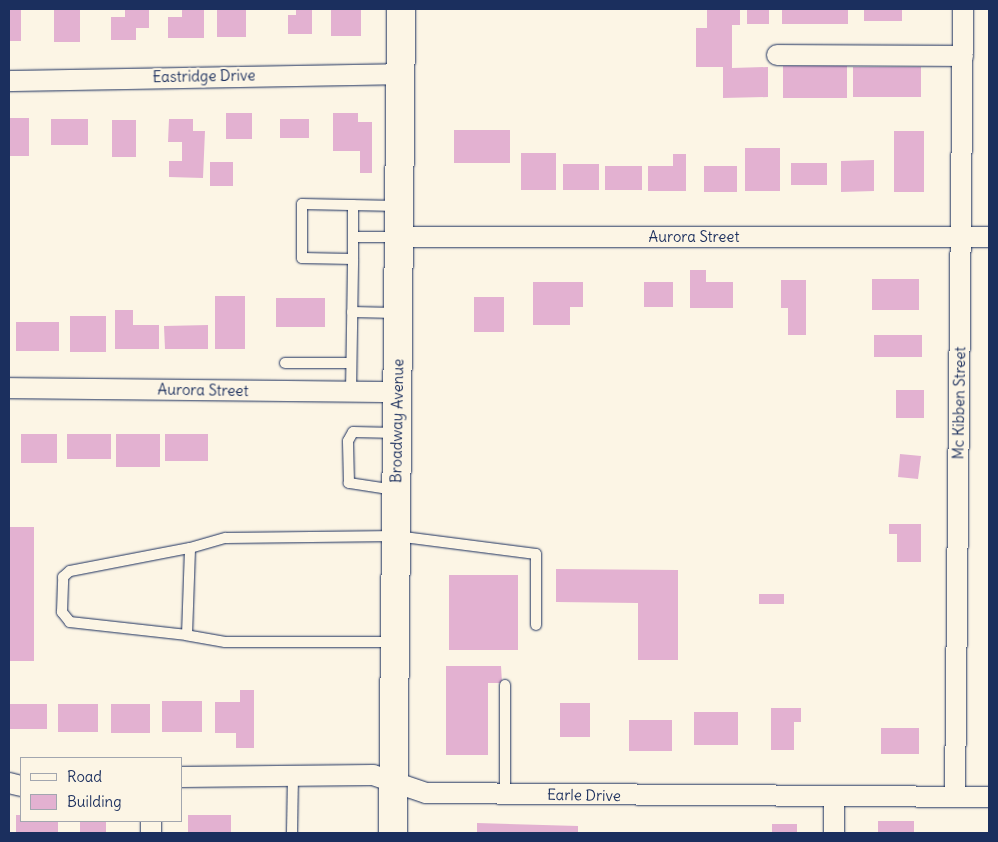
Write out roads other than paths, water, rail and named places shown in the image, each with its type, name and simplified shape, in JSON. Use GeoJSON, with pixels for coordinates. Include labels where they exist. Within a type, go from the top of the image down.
{"type":"FeatureCollection","features":[{"type":"Feature","properties":{"kind":"main road","name":"Broadway Avenue"},"geometry":{"type":"LineString","coordinates":[[393,833],[400,9]]}},
{"type":"Feature","properties":{"kind":"street","name":"Mc Kibben Street"},"geometry":{"type":"LineString","coordinates":[[955,797],[963,9]]}},
{"type":"Feature","properties":{"kind":"street"},"geometry":{"type":"LineString","coordinates":[[777,55],[963,56]]}},
{"type":"Feature","properties":{"kind":"street","name":"Eastridge Drive"},"geometry":{"type":"LineString","coordinates":[[9,81],[400,74]]}},
{"type":"Feature","properties":{"kind":"street","name":"Aurora Street"},"geometry":{"type":"LineString","coordinates":[[398,237],[989,237]]}},
{"type":"Feature","properties":{"kind":"street","name":"Aurora Street"},"geometry":{"type":"LineString","coordinates":[[9,388],[397,392]]}},
{"type":"Feature","properties":{"kind":"street","name":"Earle Drive"},"geometry":{"type":"LineString","coordinates":[[182,777],[292,774],[373,775],[393,784],[426,793],[834,798],[989,797]]}},
{"type":"Feature","properties":{"kind":"street"},"geometry":{"type":"LineString","coordinates":[[834,798],[834,833]]}},
{"type":"Feature","properties":{"kind":"lane"},"geometry":{"type":"LineString","coordinates":[[353,259],[302,258],[302,204],[399,206]]}},
{"type":"Feature","properties":{"kind":"lane"},"geometry":{"type":"LineString","coordinates":[[351,392],[353,205]]}},
{"type":"Feature","properties":{"kind":"lane"},"geometry":{"type":"LineString","coordinates":[[353,237],[398,237]]}},
{"type":"Feature","properties":{"kind":"lane"},"geometry":{"type":"LineString","coordinates":[[352,312],[398,313]]}},
{"type":"Feature","properties":{"kind":"lane"},"geometry":{"type":"LineString","coordinates":[[285,363],[351,363]]}},
{"type":"Feature","properties":{"kind":"lane"},"geometry":{"type":"LineString","coordinates":[[396,490],[349,483],[348,441],[353,432],[397,433]]}},
{"type":"Feature","properties":{"kind":"lane"},"geometry":{"type":"LineString","coordinates":[[394,642],[225,642],[188,635],[70,622],[62,612],[63,578],[70,571],[190,548],[226,538],[396,536],[536,554],[536,625]]}},
{"type":"Feature","properties":{"kind":"lane"},"geometry":{"type":"LineString","coordinates":[[188,635],[190,548]]}},
{"type":"Feature","properties":{"kind":"lane"},"geometry":{"type":"LineString","coordinates":[[505,685],[505,794]]}},
{"type":"Feature","properties":{"kind":"lane"},"geometry":{"type":"LineString","coordinates":[[292,774],[292,833]]}}]}
